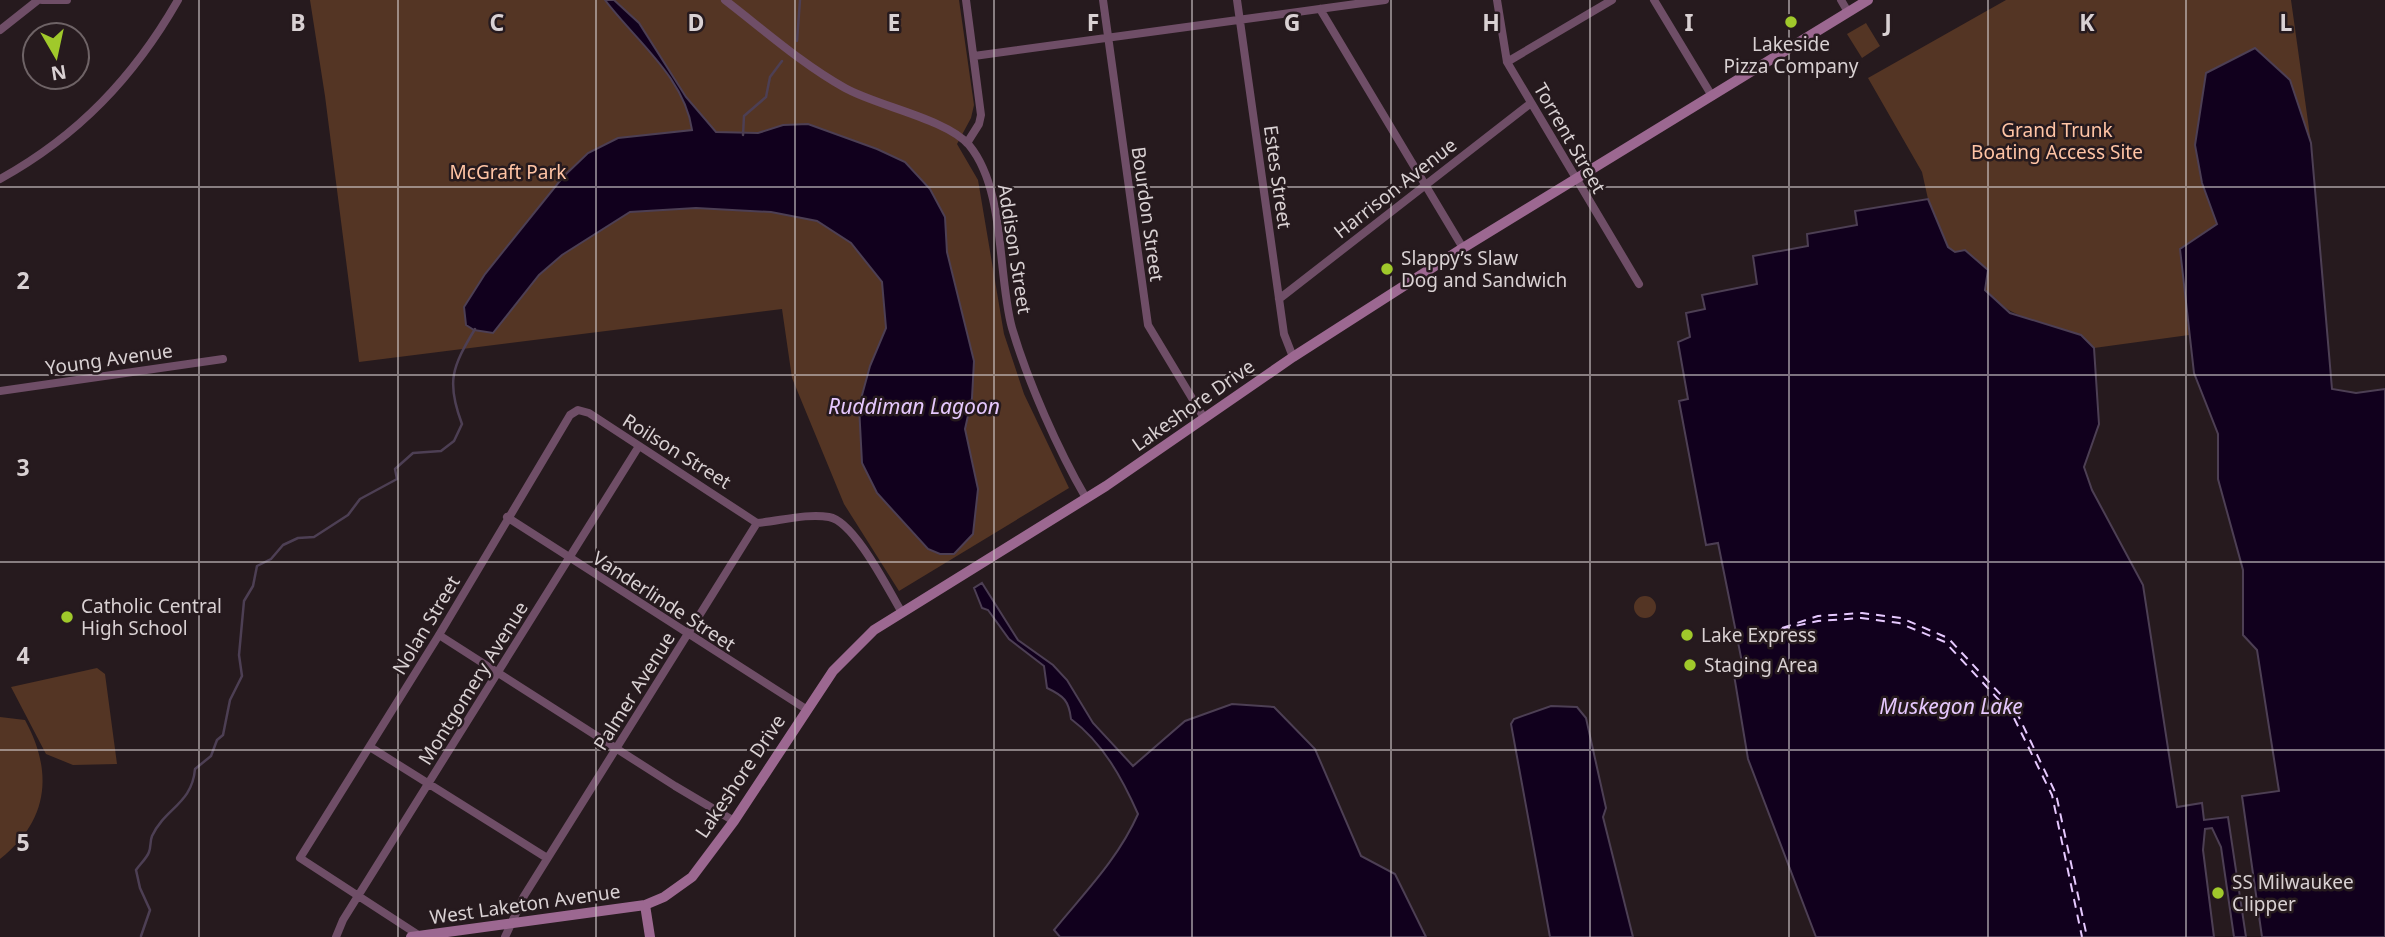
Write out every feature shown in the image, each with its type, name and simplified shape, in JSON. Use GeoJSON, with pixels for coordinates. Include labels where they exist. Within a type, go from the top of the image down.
{"type":"FeatureCollection","features":[{"type":"Feature","properties":{"kind":"main road","name":"Lakeshore Drive"},"geometry":{"type":"LineString","coordinates":[[645,905],[664,897],[692,877],[734,821],[806,709],[852,650],[901,611],[1086,498],[1293,357],[1463,248],[1868,0]]}},
{"type":"Feature","properties":{"kind":"main road","name":"West Laketon Avenue"},"geometry":{"type":"LineString","coordinates":[[415,936],[645,905]]}},
{"type":"Feature","properties":{"kind":"main road"},"geometry":{"type":"LineString","coordinates":[[645,905],[650,937]]}},
{"type":"Feature","properties":{"kind":"street"},"geometry":{"type":"LineString","coordinates":[[0,30],[40,0],[67,0]]}},
{"type":"Feature","properties":{"kind":"street"},"geometry":{"type":"LineString","coordinates":[[0,179],[28,164],[92,116],[154,42],[178,0]]}},
{"type":"Feature","properties":{"kind":"street"},"geometry":{"type":"LineString","coordinates":[[725,0],[843,87],[890,108],[936,124],[967,143],[981,120],[966,0]]}},
{"type":"Feature","properties":{"kind":"street","name":"Bourdon Street"},"geometry":{"type":"LineString","coordinates":[[1103,0],[1148,325],[1204,418]]}},
{"type":"Feature","properties":{"kind":"street","name":"Estes Street"},"geometry":{"type":"LineString","coordinates":[[1237,0],[1284,339],[1293,357]]}},
{"type":"Feature","properties":{"kind":"street"},"geometry":{"type":"LineString","coordinates":[[974,56],[1385,0]]}},
{"type":"Feature","properties":{"kind":"street","name":"Torrent Street"},"geometry":{"type":"LineString","coordinates":[[1497,0],[1507,62],[1639,284]]}},
{"type":"Feature","properties":{"kind":"street"},"geometry":{"type":"LineString","coordinates":[[1507,62],[1612,0]]}},
{"type":"Feature","properties":{"kind":"street"},"geometry":{"type":"LineString","coordinates":[[1654,0],[1712,96]]}},
{"type":"Feature","properties":{"kind":"street"},"geometry":{"type":"LineString","coordinates":[[1841,0],[1848,12]]}},
{"type":"Feature","properties":{"kind":"street"},"geometry":{"type":"LineString","coordinates":[[1320,9],[1463,248]]}},
{"type":"Feature","properties":{"kind":"street","name":"Harrison Avenue"},"geometry":{"type":"LineString","coordinates":[[1279,299],[1531,103]]}},
{"type":"Feature","properties":{"kind":"street","name":"Addison Street"},"geometry":{"type":"LineString","coordinates":[[967,143],[988,180],[1005,294],[1018,345],[1086,498]]}},
{"type":"Feature","properties":{"kind":"street","name":"Young Avenue"},"geometry":{"type":"LineString","coordinates":[[0,391],[223,359]]}},
{"type":"Feature","properties":{"kind":"street","name":"Roilson Street"},"geometry":{"type":"LineString","coordinates":[[578,410],[639,446],[757,523]]}},
{"type":"Feature","properties":{"kind":"street","name":"Nolan Street"},"geometry":{"type":"LineString","coordinates":[[359,895],[299,858],[439,635],[570,415],[578,410]]}},
{"type":"Feature","properties":{"kind":"street","name":"Montgomery Avenue"},"geometry":{"type":"LineString","coordinates":[[336,937],[336,931],[639,446]]}},
{"type":"Feature","properties":{"kind":"street"},"geometry":{"type":"LineString","coordinates":[[757,523],[826,516],[845,525],[901,611]]}},
{"type":"Feature","properties":{"kind":"street","name":"Vanderlinde Street"},"geometry":{"type":"LineString","coordinates":[[507,517],[806,709]]}},
{"type":"Feature","properties":{"kind":"street","name":"Palmer Avenue"},"geometry":{"type":"LineString","coordinates":[[505,937],[547,858],[757,523]]}},
{"type":"Feature","properties":{"kind":"street"},"geometry":{"type":"LineString","coordinates":[[439,635],[734,821]]}},
{"type":"Feature","properties":{"kind":"street"},"geometry":{"type":"LineString","coordinates":[[370,747],[547,858]]}},
{"type":"Feature","properties":{"kind":"street"},"geometry":{"type":"LineString","coordinates":[[359,895],[415,936]]}},
{"type":"Feature","properties":{"kind":"green space","name":"McGraft Park"},"geometry":{"type":"Polygon","coordinates":[[[310,0],[959,0],[974,105],[971,118],[957,144],[978,180],[1004,334],[1024,394],[1069,488],[899,591],[844,504],[792,378],[782,309],[359,362],[310,0]]]}},
{"type":"Feature","properties":{"kind":"green space","name":"Grand Trunk Boating Access Site"},"geometry":{"type":"Polygon","coordinates":[[[2006,0],[2291,0],[2311,143],[2290,80],[2202,183],[2217,225],[2180,249],[2189,335],[2094,348],[2069,332],[2011,311],[1985,290],[1988,275],[1948,247],[1928,199],[1922,172],[1868,78],[2006,0]]]}},
{"type":"Feature","properties":{"kind":"green space"},"geometry":{"type":"Polygon","coordinates":[[[1866,23],[1880,46],[1862,58],[1847,34],[1866,23]]]}},
{"type":"Feature","properties":{"kind":"green space"},"geometry":{"type":"Polygon","coordinates":[[[1645,596],[1653,599],[1656,607],[1653,615],[1645,618],[1637,615],[1634,607],[1637,599],[1645,596]]]}},
{"type":"Feature","properties":{"kind":"green space"},"geometry":{"type":"Polygon","coordinates":[[[97,668],[105,674],[117,764],[73,765],[46,754],[11,687],[97,668]]]}},
{"type":"Feature","properties":{"kind":"green space"},"geometry":{"type":"Polygon","coordinates":[[[0,717],[25,720],[40,759],[42,777],[37,812],[28,829],[0,859],[0,717]]]}},
{"type":"Feature","properties":{"kind":"water","name":"Ruddiman Lagoon"},"geometry":{"type":"Polygon","coordinates":[[[605,0],[614,0],[639,23],[686,97],[716,132],[758,133],[783,125],[808,124],[905,162],[930,189],[945,217],[947,252],[974,361],[972,398],[965,429],[978,489],[973,534],[954,554],[940,554],[928,549],[877,493],[862,463],[859,406],[870,366],[886,328],[882,282],[851,243],[817,221],[771,212],[696,208],[630,212],[562,255],[539,275],[493,333],[474,330],[466,325],[464,307],[485,274],[563,177],[588,153],[618,138],[692,130],[680,93],[657,60],[605,0]]]}},
{"type":"Feature","properties":{"kind":"water"},"geometry":{"type":"Polygon","coordinates":[[[2255,48],[2290,80],[2311,143],[2332,389],[2356,393],[2385,389],[2385,937],[2262,937],[2242,796],[2279,791],[2257,650],[2243,635],[2243,570],[2218,479],[2218,434],[2194,373],[2180,249],[2217,224],[2202,183],[2195,145],[2206,73],[2255,48]]]}},
{"type":"Feature","properties":{"kind":"water","name":"Muskegon Lake"},"geometry":{"type":"Polygon","coordinates":[[[1928,199],[1948,247],[1955,252],[1965,250],[1988,270],[1985,290],[2010,313],[2081,335],[2094,348],[2099,424],[2084,467],[2092,490],[2143,585],[2177,807],[2202,803],[2204,820],[2228,817],[2246,937],[2234,937],[2221,847],[2212,828],[2205,829],[2203,850],[2214,937],[1816,937],[1748,759],[1734,675],[1744,672],[1718,543],[1706,545],[1679,401],[1688,399],[1678,342],[1690,337],[1686,313],[1705,309],[1702,295],[1757,284],[1753,256],[1808,246],[1807,234],[1857,225],[1855,211],[1928,199]]]}},
{"type":"Feature","properties":{"kind":"water"},"geometry":{"type":"Polygon","coordinates":[[[982,583],[1018,640],[1053,665],[1067,680],[1093,723],[1133,766],[1185,721],[1232,704],[1274,707],[1315,749],[1361,856],[1395,874],[1426,937],[1060,937],[1054,930],[1111,860],[1138,814],[1118,774],[1102,750],[1071,719],[1065,700],[1047,688],[1044,666],[1009,639],[988,610],[982,608],[974,588],[982,583]]]}},
{"type":"Feature","properties":{"kind":"water"},"geometry":{"type":"Polygon","coordinates":[[[1551,706],[1577,707],[1586,718],[1606,808],[1603,817],[1633,937],[1550,937],[1511,724],[1514,719],[1551,706]]]}},
{"type":"Feature","properties":{"kind":"waterway"},"geometry":{"type":"LineString","coordinates":[[797,41],[800,0]]}},
{"type":"Feature","properties":{"kind":"waterway"},"geometry":{"type":"LineString","coordinates":[[743,135],[744,116],[766,97],[770,77],[782,61]]}},
{"type":"Feature","properties":{"kind":"waterway"},"geometry":{"type":"LineString","coordinates":[[141,936],[150,910],[140,888],[136,870],[150,850],[152,836],[157,827],[184,798],[193,781],[195,769],[211,756],[217,740],[223,735],[230,700],[242,676],[239,655],[244,601],[253,586],[257,566],[271,559],[283,545],[298,538],[314,537],[348,515],[360,499],[397,479],[395,469],[413,453],[441,451],[454,441],[462,424],[454,397],[454,375],[461,354],[475,329]]}},
{"type":"Feature","properties":{"kind":"ferry route"},"geometry":{"type":"LineString","coordinates":[[1767,633],[1818,616],[1862,613],[1901,618],[1948,638],[2016,711],[2056,794],[2087,937]]}},
{"type":"Feature","properties":{"kind":"ferry route"},"geometry":{"type":"LineString","coordinates":[[1781,629],[1818,621],[1861,618],[1899,623],[1945,642],[2012,714],[2052,795],[2082,937]]}},
{"type":"Feature","properties":{"kind":"place","name":"Lakeside Pizza Company"},"geometry":{"type":"Point","coordinates":[1791,22]}},
{"type":"Feature","properties":{"kind":"place","name":"Slappy’s Slaw Dog and Sandwich"},"geometry":{"type":"Point","coordinates":[1387,269]}},
{"type":"Feature","properties":{"kind":"place","name":"Catholic Central High School"},"geometry":{"type":"Point","coordinates":[67,617]}},
{"type":"Feature","properties":{"kind":"place","name":"Lake Express"},"geometry":{"type":"Point","coordinates":[1687,635]}},
{"type":"Feature","properties":{"kind":"place","name":"Staging Area"},"geometry":{"type":"Point","coordinates":[1690,665]}},
{"type":"Feature","properties":{"kind":"place","name":"SS Milwaukee Clipper"},"geometry":{"type":"Point","coordinates":[2218,893]}}]}
